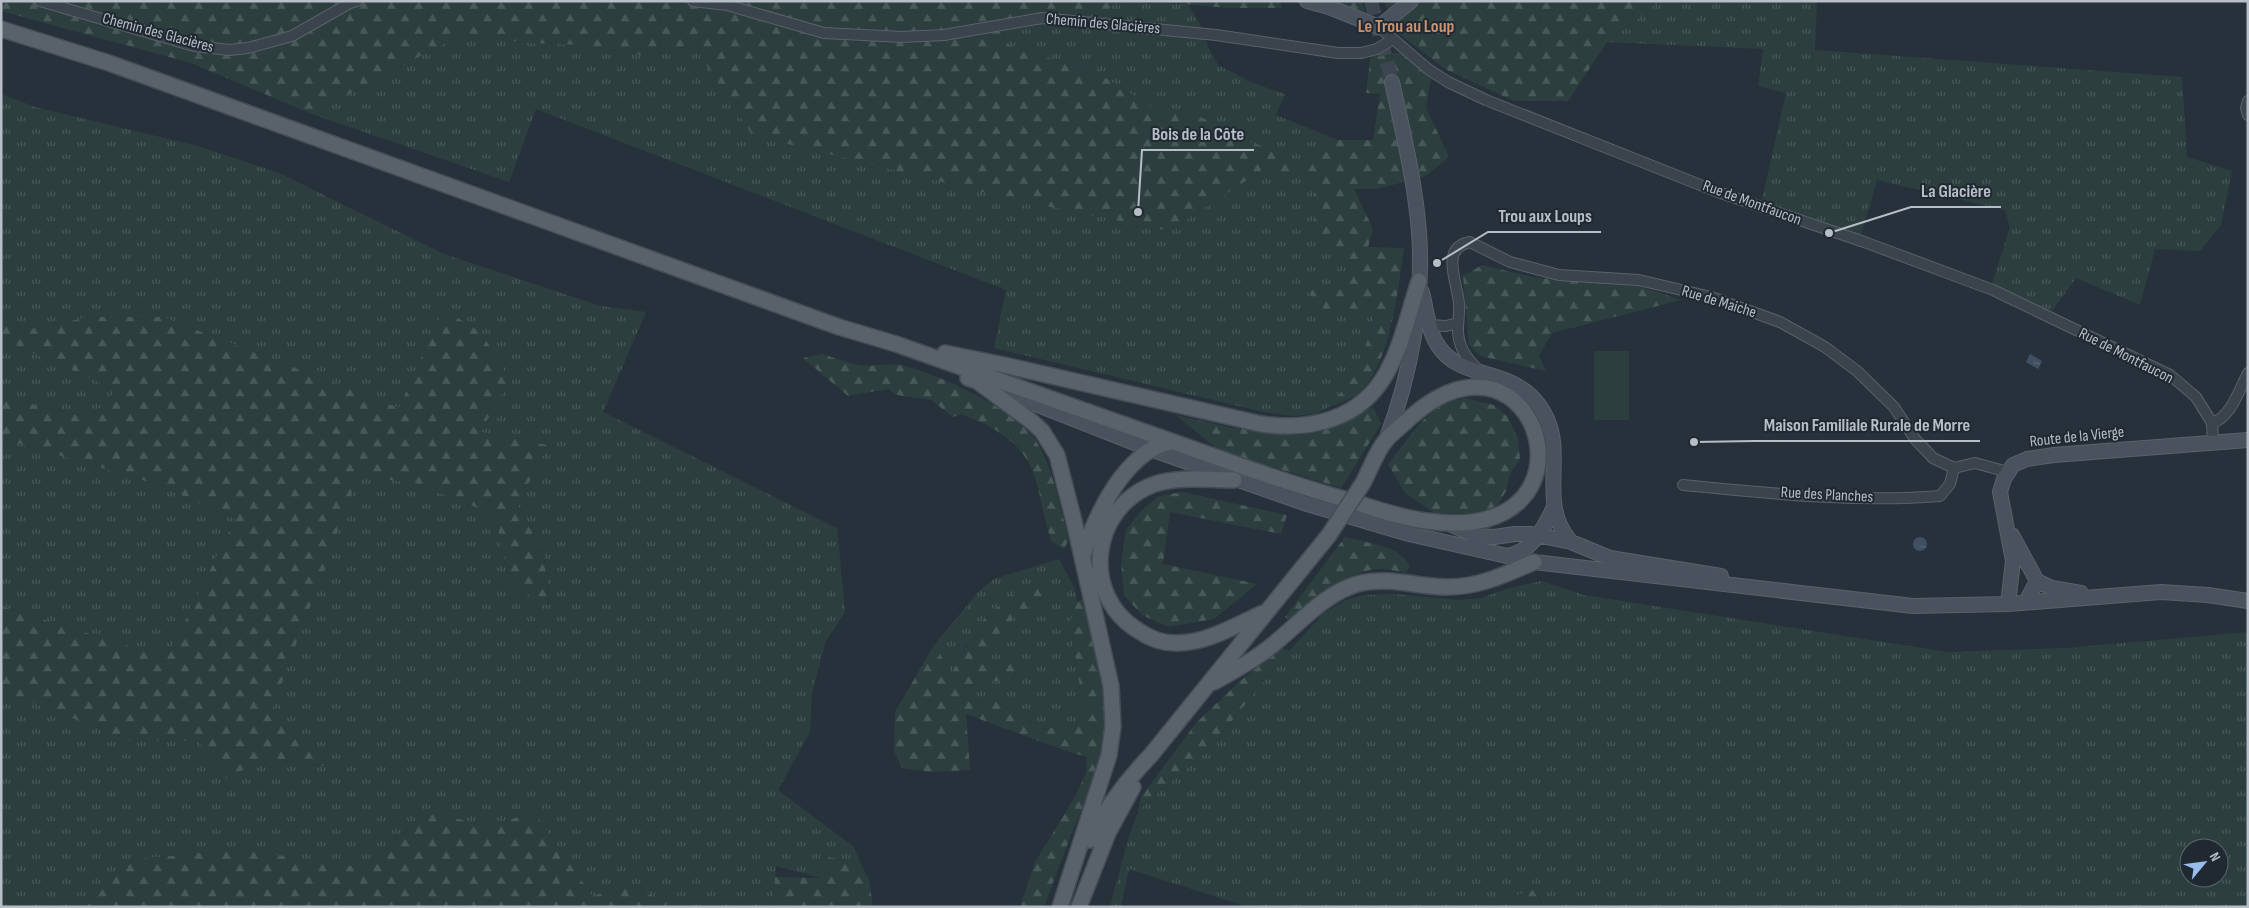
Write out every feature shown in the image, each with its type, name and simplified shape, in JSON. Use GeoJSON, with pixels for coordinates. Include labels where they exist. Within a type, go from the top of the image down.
{"type":"FeatureCollection","features":[{"type":"Feature","properties":{"kind":"main road"},"geometry":{"type":"LineString","coordinates":[[1307,1],[1329,7],[1379,27],[1411,1]]}},
{"type":"Feature","properties":{"kind":"main road"},"geometry":{"type":"LineString","coordinates":[[1,28],[109,63],[839,327],[894,350],[1234,480],[1399,532],[1534,562],[1778,589],[1896,605],[1940,607],[2008,604],[2161,592],[2208,595],[2248,601]]}},
{"type":"Feature","properties":{"kind":"main road"},"geometry":{"type":"LineString","coordinates":[[1072,874],[1114,797],[1151,755],[1329,536],[1363,483],[1386,440],[1399,403],[1408,364],[1419,282],[1420,249],[1416,200],[1410,162],[1392,82]]}},
{"type":"Feature","properties":{"kind":"main road"},"geometry":{"type":"LineString","coordinates":[[896,344],[1004,365],[1261,424],[1279,426],[1312,425],[1350,410],[1372,394],[1379,385],[1392,361],[1419,282]]}},
{"type":"Feature","properties":{"kind":"main road"},"geometry":{"type":"LineString","coordinates":[[1419,282],[1436,343],[1447,356],[1461,366],[1508,380],[1519,386],[1539,405],[1547,418],[1554,447],[1553,508],[1561,529],[1571,542]]}},
{"type":"Feature","properties":{"kind":"main road"},"geometry":{"type":"LineString","coordinates":[[839,327],[896,344],[1169,442],[1267,475],[1386,512],[1421,520],[1450,524],[1482,521],[1501,515],[1520,502],[1529,491],[1537,468],[1539,445],[1537,433],[1525,412],[1516,402],[1490,389],[1476,387],[1461,388],[1446,392],[1426,404],[1386,440]]}},
{"type":"Feature","properties":{"kind":"main road"},"geometry":{"type":"LineString","coordinates":[[977,381],[1031,421],[1050,443],[1060,467],[1111,686],[1113,726],[1105,771],[1060,907]]}},
{"type":"Feature","properties":{"kind":"main road","name":"Route de la Vierge"},"geometry":{"type":"LineString","coordinates":[[2008,472],[2013,465],[2027,458],[2248,440]]}},
{"type":"Feature","properties":{"kind":"main road"},"geometry":{"type":"LineString","coordinates":[[1082,558],[1090,532],[1105,503],[1126,473],[1150,449],[1169,442]]}},
{"type":"Feature","properties":{"kind":"main road"},"geometry":{"type":"LineString","coordinates":[[2008,472],[2000,492],[2013,561],[2008,604]]}},
{"type":"Feature","properties":{"kind":"main road"},"geometry":{"type":"LineString","coordinates":[[1234,480],[1163,482],[1142,490],[1132,497],[1117,511],[1106,530],[1100,554],[1100,576],[1106,595],[1118,614],[1131,627],[1159,641],[1174,643],[1194,642],[1267,612]]}},
{"type":"Feature","properties":{"kind":"main road"},"geometry":{"type":"LineString","coordinates":[[1506,557],[1521,553],[1538,535],[1553,508]]}},
{"type":"Feature","properties":{"kind":"main road"},"geometry":{"type":"LineString","coordinates":[[1450,524],[1478,536],[1494,537],[1522,533],[1538,535],[1571,542],[1610,558],[1701,572],[1778,589]]}},
{"type":"Feature","properties":{"kind":"main road"},"geometry":{"type":"LineString","coordinates":[[2008,528],[2037,581],[2052,588],[2099,596]]}},
{"type":"Feature","properties":{"kind":"main road"},"geometry":{"type":"LineString","coordinates":[[1204,688],[1262,653],[1330,596],[1348,587],[1380,581],[1444,587],[1469,586],[1492,580],[1534,562]]}},
{"type":"Feature","properties":{"kind":"main road"},"geometry":{"type":"LineString","coordinates":[[2026,602],[2037,581]]}},
{"type":"Feature","properties":{"kind":"main road"},"geometry":{"type":"LineString","coordinates":[[1079,907],[1108,833],[1151,755]]}},
{"type":"Feature","properties":{"kind":"street","name":"Chemin des Glacières"},"geometry":{"type":"LineString","coordinates":[[40,1],[194,46],[229,50],[248,48],[292,36],[350,3],[357,1]]}},
{"type":"Feature","properties":{"kind":"street","name":"Chemin des Glacières"},"geometry":{"type":"LineString","coordinates":[[693,1],[727,5],[824,33],[902,37],[944,35],[1042,18],[1216,35],[1338,53],[1361,53],[1377,49],[1393,39]]}},
{"type":"Feature","properties":{"kind":"street","name":"Rue de Montfaucon"},"geometry":{"type":"LineString","coordinates":[[1379,27],[1434,73],[1448,82],[1486,100],[1718,192],[1867,243],[1993,290],[2170,375],[2196,397],[2212,423],[2213,442]]}},
{"type":"Feature","properties":{"kind":"street"},"geometry":{"type":"LineString","coordinates":[[2248,101],[2246,108],[2248,115]]}},
{"type":"Feature","properties":{"kind":"street","name":"Rue de Maiche"},"geometry":{"type":"LineString","coordinates":[[1480,372],[1461,348],[1458,337],[1460,304],[1453,275],[1452,259],[1457,247],[1470,242],[1510,262],[1559,275],[1639,280],[1711,296],[1780,322],[1825,347],[1857,371],[1894,407],[1915,439],[1933,458],[1954,468]]}},
{"type":"Feature","properties":{"kind":"street"},"geometry":{"type":"LineString","coordinates":[[1430,325],[1446,326],[1458,323]]}},
{"type":"Feature","properties":{"kind":"street"},"geometry":{"type":"LineString","coordinates":[[2212,423],[2222,420],[2228,412],[2248,374]]}},
{"type":"Feature","properties":{"kind":"street"},"geometry":{"type":"LineString","coordinates":[[1954,468],[1975,463],[2008,472]]}},
{"type":"Feature","properties":{"kind":"street","name":"Rue des Planches"},"geometry":{"type":"LineString","coordinates":[[1683,485],[1795,495],[1906,499],[1940,496],[1950,484],[1954,468]]}},
{"type":"Feature","properties":{"kind":"green space"},"geometry":{"type":"Polygon","coordinates":[[[1,1],[1116,1],[1100,20],[1055,11],[1002,19],[1005,43],[1101,75],[1149,105],[1153,111],[1166,109],[1187,112],[1201,117],[1207,120],[1210,130],[1280,152],[1279,161],[1295,166],[1338,140],[1373,140],[1380,94],[1366,93],[1371,54],[1401,53],[1431,78],[1426,108],[1449,157],[1426,176],[1377,189],[1354,189],[1373,229],[1368,247],[1404,248],[1396,304],[1379,363],[1371,379],[1360,392],[1349,399],[1329,407],[1356,374],[1376,314],[1324,309],[1310,294],[1316,285],[1336,282],[1348,270],[1314,227],[1314,181],[1264,169],[1169,231],[1007,198],[752,135],[694,45],[641,55],[583,45],[529,43],[462,34],[312,114],[191,63],[1,11],[1,1]]]}},
{"type":"Feature","properties":{"kind":"green space"},"geometry":{"type":"Polygon","coordinates":[[[1116,1],[1188,4],[1203,30],[1208,47],[1218,65],[1253,83],[1285,94],[1276,115],[1338,140],[1295,166],[1278,161],[1280,152],[1153,111],[1101,75],[1005,43],[1002,19],[1055,11],[1100,20],[1116,1]]]}},
{"type":"Feature","properties":{"kind":"green space"},"geometry":{"type":"Polygon","coordinates":[[[1150,1],[1281,1],[1281,8],[1228,8],[1150,1]]]}},
{"type":"Feature","properties":{"kind":"green space"},"geometry":{"type":"Polygon","coordinates":[[[1327,1],[1362,1],[1366,15],[1327,1]]]}},
{"type":"Feature","properties":{"kind":"green space"},"geometry":{"type":"Polygon","coordinates":[[[1384,1],[1657,1],[1649,10],[1607,42],[1568,101],[1514,101],[1445,69],[1397,32],[1384,1]]]}},
{"type":"Feature","properties":{"kind":"green space"},"geometry":{"type":"Polygon","coordinates":[[[1657,1],[1817,1],[1815,50],[2182,77],[2187,157],[2232,171],[2221,225],[2200,251],[2155,249],[2140,305],[2076,278],[2052,311],[1992,284],[2010,227],[2005,210],[1877,180],[1861,235],[1762,200],[1786,93],[1758,86],[1763,49],[1607,42],[1649,10],[1657,1]]]}},
{"type":"Feature","properties":{"kind":"green space"},"geometry":{"type":"Polygon","coordinates":[[[462,34],[529,43],[583,45],[641,55],[695,45],[752,135],[1169,231],[1264,169],[1314,181],[1314,227],[1348,270],[1336,282],[1316,285],[1324,309],[1376,313],[1356,374],[1329,407],[1315,414],[1293,416],[1264,412],[994,348],[1006,290],[536,109],[509,182],[312,114],[462,34]]]}},
{"type":"Feature","properties":{"kind":"green space"},"geometry":{"type":"Polygon","coordinates":[[[1,94],[35,107],[198,146],[279,173],[444,254],[601,306],[646,312],[603,412],[837,528],[845,612],[826,641],[812,693],[810,732],[778,790],[854,847],[861,864],[829,857],[821,878],[776,866],[774,900],[790,907],[665,907],[667,903],[593,897],[534,812],[485,827],[440,813],[420,817],[365,868],[238,849],[130,860],[86,907],[1,907],[1,690],[127,740],[199,741],[222,779],[266,759],[331,767],[269,715],[358,476],[415,483],[495,515],[510,584],[549,605],[544,555],[518,505],[548,445],[480,432],[444,309],[399,408],[163,317],[90,317],[25,330],[1,318],[1,94]]]}},
{"type":"Feature","properties":{"kind":"green space"},"geometry":{"type":"Polygon","coordinates":[[[1482,265],[1537,278],[1637,285],[1681,300],[1552,333],[1539,355],[1546,371],[1480,356],[1469,345],[1463,276],[1482,265]]]}},
{"type":"Feature","properties":{"kind":"green space"},"geometry":{"type":"Polygon","coordinates":[[[443,309],[481,332],[510,380],[480,432],[548,445],[518,505],[544,555],[549,606],[510,584],[495,515],[415,483],[358,476],[270,715],[332,767],[266,759],[222,780],[199,741],[127,740],[1,690],[1,606],[167,658],[235,519],[159,485],[1,438],[1,401],[4,397],[90,418],[117,390],[1,339],[1,318],[25,330],[90,317],[163,317],[399,408],[443,309]]]}},
{"type":"Feature","properties":{"kind":"green space"},"geometry":{"type":"Polygon","coordinates":[[[1,339],[117,390],[90,418],[5,397],[1,401],[1,339]]]}},
{"type":"Feature","properties":{"kind":"green space"},"geometry":{"type":"Polygon","coordinates":[[[1594,351],[1629,351],[1629,420],[1594,420],[1594,351]]]}},
{"type":"Feature","properties":{"kind":"green space"},"geometry":{"type":"Polygon","coordinates":[[[823,354],[859,365],[899,365],[921,371],[959,386],[1016,420],[1030,433],[1045,457],[1057,492],[1069,540],[1064,549],[1052,542],[1031,468],[1025,456],[1008,438],[986,425],[961,414],[953,417],[931,400],[897,395],[888,389],[848,396],[803,358],[823,354]]]}},
{"type":"Feature","properties":{"kind":"green space"},"geometry":{"type":"Polygon","coordinates":[[[1465,398],[1494,405],[1507,416],[1518,438],[1520,459],[1509,476],[1506,491],[1498,505],[1480,514],[1435,513],[1405,493],[1388,464],[1420,423],[1442,404],[1465,398]]]}},
{"type":"Feature","properties":{"kind":"green space"},"geometry":{"type":"Polygon","coordinates":[[[1369,407],[1374,409],[1381,424],[1341,488],[1218,450],[1176,415],[1232,428],[1299,435],[1340,423],[1369,407]]]}},
{"type":"Feature","properties":{"kind":"green space"},"geometry":{"type":"Polygon","coordinates":[[[1,438],[159,485],[235,519],[167,658],[1,606],[1,438]]]}},
{"type":"Feature","properties":{"kind":"green space"},"geometry":{"type":"Polygon","coordinates":[[[1182,492],[1287,515],[1281,534],[1170,512],[1163,564],[1257,584],[1214,619],[1168,627],[1142,615],[1124,595],[1121,563],[1126,530],[1142,510],[1159,496],[1182,492]]]}},
{"type":"Feature","properties":{"kind":"green space"},"geometry":{"type":"Polygon","coordinates":[[[1345,537],[1390,549],[1398,553],[1410,566],[1405,573],[1381,569],[1365,571],[1341,582],[1288,619],[1285,617],[1345,537]]]}},
{"type":"Feature","properties":{"kind":"green space"},"geometry":{"type":"Polygon","coordinates":[[[1059,559],[1074,587],[1078,605],[1070,623],[1085,723],[1044,729],[993,700],[966,701],[986,681],[1012,681],[1018,670],[992,658],[992,643],[1013,619],[1047,594],[967,644],[952,674],[934,645],[980,590],[994,579],[1059,559]]]}},
{"type":"Feature","properties":{"kind":"green space"},"geometry":{"type":"Polygon","coordinates":[[[1541,581],[1584,595],[1948,652],[2066,648],[2248,632],[2248,907],[1545,907],[1533,890],[1518,895],[1522,907],[1248,907],[1129,869],[1121,907],[1110,907],[1129,836],[1137,815],[1146,803],[1208,750],[1289,651],[1324,613],[1346,600],[1364,595],[1394,594],[1460,600],[1481,598],[1506,589],[1541,581]]]}},
{"type":"Feature","properties":{"kind":"green space"},"geometry":{"type":"Polygon","coordinates":[[[1048,584],[1047,594],[1013,619],[992,643],[992,658],[1014,661],[1018,670],[1011,681],[986,681],[967,701],[993,700],[1044,729],[1085,723],[1070,622],[1077,602],[1083,599],[1105,696],[1106,739],[1099,771],[1074,827],[1044,907],[1020,907],[1035,862],[1073,800],[1086,773],[1087,757],[966,714],[970,770],[930,772],[902,768],[894,751],[895,712],[934,645],[952,673],[986,617],[1020,589],[1048,584]]]}},
{"type":"Feature","properties":{"kind":"green space"},"geometry":{"type":"Polygon","coordinates":[[[1282,648],[1289,651],[1208,750],[1146,803],[1137,815],[1141,797],[1196,723],[1240,681],[1282,648]]]}},
{"type":"Feature","properties":{"kind":"green space"},"geometry":{"type":"Polygon","coordinates":[[[534,812],[593,897],[623,881],[667,903],[665,907],[86,907],[130,860],[238,849],[365,868],[420,817],[440,813],[485,827],[534,812]]]}},
{"type":"Feature","properties":{"kind":"green space"},"geometry":{"type":"Polygon","coordinates":[[[828,857],[861,864],[869,880],[873,907],[790,907],[773,900],[775,877],[821,878],[828,857]]]}},
{"type":"Feature","properties":{"kind":"green space"},"geometry":{"type":"Polygon","coordinates":[[[1533,890],[1544,907],[1522,907],[1517,895],[1533,890]]]}},
{"type":"Feature","properties":{"kind":"water"},"geometry":{"type":"Polygon","coordinates":[[[2030,354],[2042,361],[2038,369],[2026,362],[2030,354]]]}},
{"type":"Feature","properties":{"kind":"water"},"geometry":{"type":"Polygon","coordinates":[[[1920,537],[1925,539],[1927,544],[1925,549],[1920,551],[1915,549],[1913,544],[1915,539],[1920,537]]]}},
{"type":"Feature","properties":{"kind":"tunnel"},"geometry":{"type":"LineString","coordinates":[[1371,1],[1392,82]]}},
{"type":"Feature","properties":{"kind":"place","name":"Bois de la Côte"},"geometry":{"type":"Point","coordinates":[1138,212]}},
{"type":"Feature","properties":{"kind":"place","name":"La Glacière"},"geometry":{"type":"Point","coordinates":[1829,233]}},
{"type":"Feature","properties":{"kind":"place","name":"Trou aux Loups"},"geometry":{"type":"Point","coordinates":[1437,263]}},
{"type":"Feature","properties":{"kind":"place","name":"Maison Familiale Rurale de Morre"},"geometry":{"type":"Point","coordinates":[1694,442]}},
{"type":"Feature","properties":{"kind":"district","name":"Le Trou au Loup"},"geometry":{"type":"Point","coordinates":[1406,26]}}]}
